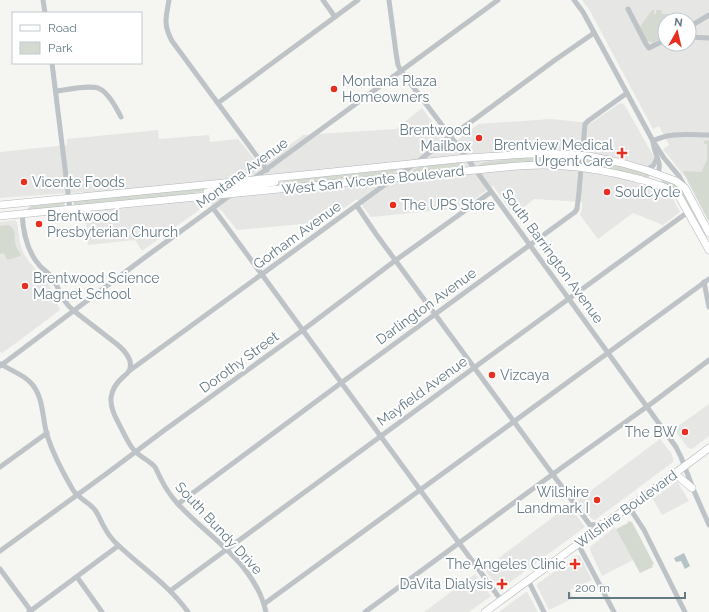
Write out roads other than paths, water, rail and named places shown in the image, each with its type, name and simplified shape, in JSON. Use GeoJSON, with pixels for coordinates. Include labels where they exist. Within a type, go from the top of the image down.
{"type":"FeatureCollection","features":[{"type":"Feature","properties":{"kind":"main road","name":"West San Vicente Boulevard"},"geometry":{"type":"LineString","coordinates":[[0,205],[467,158],[544,154],[582,156],[611,160],[658,174],[676,181],[685,188]]}},
{"type":"Feature","properties":{"kind":"main road"},"geometry":{"type":"LineString","coordinates":[[475,170],[479,163],[484,161],[503,159],[516,155]]}},
{"type":"Feature","properties":{"kind":"main road"},"geometry":{"type":"LineString","coordinates":[[418,176],[438,170],[459,168],[464,164],[467,158]]}},
{"type":"Feature","properties":{"kind":"main road","name":"West San Vicente Boulevard"},"geometry":{"type":"LineString","coordinates":[[0,216],[475,170],[542,165],[581,167],[616,173],[664,187],[676,193],[709,250]]}},
{"type":"Feature","properties":{"kind":"main road"},"geometry":{"type":"LineString","coordinates":[[646,170],[652,176],[646,181]]}},
{"type":"Feature","properties":{"kind":"main road"},"geometry":{"type":"LineString","coordinates":[[658,174],[658,180],[664,187]]}},
{"type":"Feature","properties":{"kind":"main road"},"geometry":{"type":"LineString","coordinates":[[234,193],[256,185],[303,175]]}},
{"type":"Feature","properties":{"kind":"main road"},"geometry":{"type":"LineString","coordinates":[[185,198],[197,193],[238,186],[253,180]]}},
{"type":"Feature","properties":{"kind":"main road"},"geometry":{"type":"LineString","coordinates":[[685,188],[709,233]]}},
{"type":"Feature","properties":{"kind":"main road"},"geometry":{"type":"LineString","coordinates":[[11,204],[20,209],[22,213],[25,208],[34,201]]}},
{"type":"Feature","properties":{"kind":"main road","name":"Wilshire Boulevard"},"geometry":{"type":"LineString","coordinates":[[484,612],[589,536],[602,524],[606,523],[629,507],[709,448]]}},
{"type":"Feature","properties":{"kind":"main road"},"geometry":{"type":"LineString","coordinates":[[672,476],[681,478],[692,488]]}},
{"type":"Feature","properties":{"kind":"street"},"geometry":{"type":"LineString","coordinates":[[43,0],[45,12]]}},
{"type":"Feature","properties":{"kind":"street"},"geometry":{"type":"LineString","coordinates":[[169,0],[166,27],[172,41],[267,170]]}},
{"type":"Feature","properties":{"kind":"street"},"geometry":{"type":"LineString","coordinates":[[323,0],[335,17]]}},
{"type":"Feature","properties":{"kind":"street"},"geometry":{"type":"LineString","coordinates":[[218,103],[358,0]]}},
{"type":"Feature","properties":{"kind":"street","name":"South Barrington Avenue"},"geometry":{"type":"LineString","coordinates":[[389,0],[398,65],[401,71],[467,158],[676,447],[685,466],[692,488],[709,525]]}},
{"type":"Feature","properties":{"kind":"street","name":"Montana Avenue"},"geometry":{"type":"LineString","coordinates":[[0,365],[498,0]]}},
{"type":"Feature","properties":{"kind":"street"},"geometry":{"type":"LineString","coordinates":[[574,0],[583,12],[653,141],[664,158],[679,176],[685,188]]}},
{"type":"Feature","properties":{"kind":"street"},"geometry":{"type":"LineString","coordinates":[[628,9],[649,48],[657,44]]}},
{"type":"Feature","properties":{"kind":"street"},"geometry":{"type":"LineString","coordinates":[[697,22],[709,15]]}},
{"type":"Feature","properties":{"kind":"street","name":"Gorham Avenue"},"geometry":{"type":"LineString","coordinates":[[129,372],[594,32]]}},
{"type":"Feature","properties":{"kind":"street"},"geometry":{"type":"LineString","coordinates":[[697,37],[709,38]]}},
{"type":"Feature","properties":{"kind":"street"},"geometry":{"type":"LineString","coordinates":[[52,64],[70,209]]}},
{"type":"Feature","properties":{"kind":"street"},"geometry":{"type":"LineString","coordinates":[[56,91],[92,87],[100,88],[107,94],[121,117]]}},
{"type":"Feature","properties":{"kind":"street","name":"Darlington Avenue"},"geometry":{"type":"LineString","coordinates":[[178,504],[575,212],[578,202],[585,124],[627,93]]}},
{"type":"Feature","properties":{"kind":"street"},"geometry":{"type":"LineString","coordinates":[[653,141],[664,136],[671,135],[709,135]]}},
{"type":"Feature","properties":{"kind":"street"},"geometry":{"type":"LineString","coordinates":[[653,141],[660,166],[658,174]]}},
{"type":"Feature","properties":{"kind":"street"},"geometry":{"type":"LineString","coordinates":[[646,170],[653,166],[657,158]]}},
{"type":"Feature","properties":{"kind":"street","name":"Dorothy Street"},"geometry":{"type":"LineString","coordinates":[[0,551],[491,192]]}},
{"type":"Feature","properties":{"kind":"street"},"geometry":{"type":"LineString","coordinates":[[357,206],[590,524],[602,524]]}},
{"type":"Feature","properties":{"kind":"street"},"geometry":{"type":"LineString","coordinates":[[214,208],[501,600]]}},
{"type":"Feature","properties":{"kind":"street","name":"Mayfield Avenue"},"geometry":{"type":"LineString","coordinates":[[170,591],[474,367],[688,212]]}},
{"type":"Feature","properties":{"kind":"street"},"geometry":{"type":"LineString","coordinates":[[22,213],[24,232],[34,259],[53,278],[62,297],[68,305],[125,351],[129,356],[131,364],[129,372]]}},
{"type":"Feature","properties":{"kind":"street"},"geometry":{"type":"LineString","coordinates":[[707,281],[709,307]]}},
{"type":"Feature","properties":{"kind":"street"},"geometry":{"type":"LineString","coordinates":[[264,604],[707,281]]}},
{"type":"Feature","properties":{"kind":"street"},"geometry":{"type":"LineString","coordinates":[[365,612],[709,360]]}},
{"type":"Feature","properties":{"kind":"street"},"geometry":{"type":"LineString","coordinates":[[0,365],[24,377],[33,386],[40,400],[51,445],[74,492],[95,509],[108,533],[118,546],[170,591],[188,612]]}},
{"type":"Feature","properties":{"kind":"street","name":"South Bundy Drive"},"geometry":{"type":"LineString","coordinates":[[129,372],[114,386],[111,401],[113,412],[129,444],[135,452],[149,461],[155,468],[166,489],[178,504],[226,549],[251,577],[258,590],[266,612]]}},
{"type":"Feature","properties":{"kind":"street"},"geometry":{"type":"LineString","coordinates":[[0,468],[47,433]]}},
{"type":"Feature","properties":{"kind":"street"},"geometry":{"type":"LineString","coordinates":[[629,507],[644,530],[685,612]]}},
{"type":"Feature","properties":{"kind":"street"},"geometry":{"type":"LineString","coordinates":[[578,544],[614,612]]}},
{"type":"Feature","properties":{"kind":"street"},"geometry":{"type":"LineString","coordinates":[[0,569],[30,611],[118,546]]}},
{"type":"Feature","properties":{"kind":"street"},"geometry":{"type":"LineString","coordinates":[[77,577],[102,612]]}},
{"type":"Feature","properties":{"kind":"street"},"geometry":{"type":"LineString","coordinates":[[528,580],[544,612]]}},
{"type":"Feature","properties":{"kind":"place","name":"Montana Plaza Homeowners"},"geometry":{"type":"Point","coordinates":[334,89]}},
{"type":"Feature","properties":{"kind":"place","name":"Brentwood Mailbox"},"geometry":{"type":"Point","coordinates":[479,138]}},
{"type":"Feature","properties":{"kind":"place","name":"Brentview Medical Urgent Care"},"geometry":{"type":"Point","coordinates":[622,153]}},
{"type":"Feature","properties":{"kind":"place","name":"Vicente Foods"},"geometry":{"type":"Point","coordinates":[24,182]}},
{"type":"Feature","properties":{"kind":"place","name":"SoulCycle"},"geometry":{"type":"Point","coordinates":[607,192]}},
{"type":"Feature","properties":{"kind":"place","name":"The UPS Store"},"geometry":{"type":"Point","coordinates":[393,205]}},
{"type":"Feature","properties":{"kind":"place","name":"Brentwood Presbyterian Church"},"geometry":{"type":"Point","coordinates":[39,224]}},
{"type":"Feature","properties":{"kind":"place","name":"Brentwood Science Magnet School"},"geometry":{"type":"Point","coordinates":[25,286]}},
{"type":"Feature","properties":{"kind":"place","name":"Vizcaya"},"geometry":{"type":"Point","coordinates":[492,375]}},
{"type":"Feature","properties":{"kind":"place","name":"The BW"},"geometry":{"type":"Point","coordinates":[685,432]}},
{"type":"Feature","properties":{"kind":"place","name":"Wilshire Landmark I"},"geometry":{"type":"Point","coordinates":[597,500]}},
{"type":"Feature","properties":{"kind":"place","name":"The Angeles Clinic"},"geometry":{"type":"Point","coordinates":[575,564]}},
{"type":"Feature","properties":{"kind":"place","name":"DaVita Dialysis"},"geometry":{"type":"Point","coordinates":[502,584]}}]}
